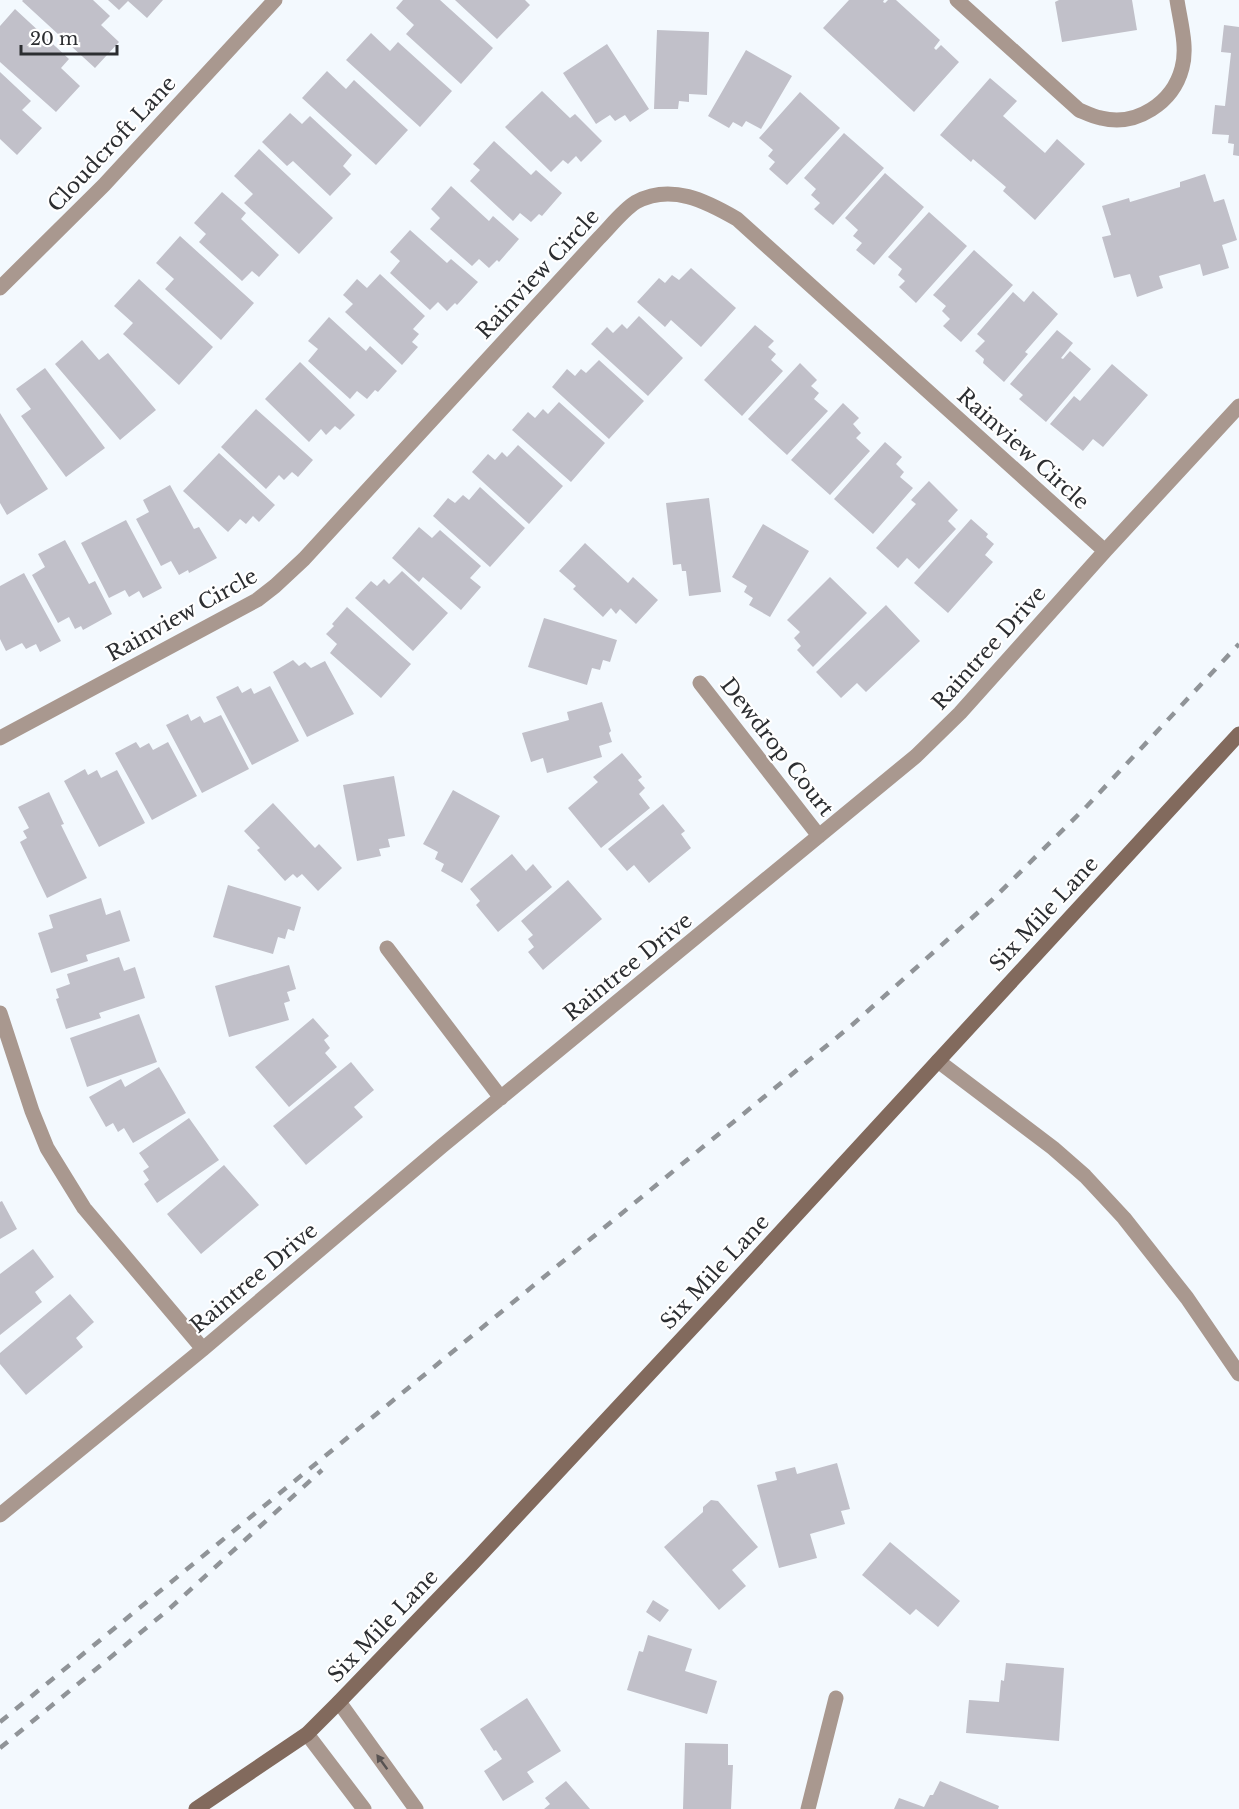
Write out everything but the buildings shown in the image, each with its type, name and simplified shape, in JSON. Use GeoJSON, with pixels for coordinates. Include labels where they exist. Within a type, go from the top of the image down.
{"type":"FeatureCollection","features":[{"type":"Feature","properties":{"kind":"street","name":"Cloudcroft Lane"},"geometry":{"type":"LineString","coordinates":[[0,288],[104,185],[275,0]]}},
{"type":"Feature","properties":{"kind":"street"},"geometry":{"type":"LineString","coordinates":[[957,0],[1079,110],[1101,118],[1121,120],[1144,115],[1163,102],[1175,86],[1183,67],[1184,44],[1177,0]]}},
{"type":"Feature","properties":{"kind":"street","name":"Rainview Circle"},"geometry":{"type":"LineString","coordinates":[[0,738],[257,600],[275,586],[304,559],[599,238],[635,203],[660,193],[688,195],[737,219],[1105,551]]}},
{"type":"Feature","properties":{"kind":"street","name":"Raintree Drive"},"geometry":{"type":"LineString","coordinates":[[0,1515],[916,756],[960,712],[1239,406]]}},
{"type":"Feature","properties":{"kind":"street","name":"Dewdrop Court"},"geometry":{"type":"LineString","coordinates":[[700,683],[819,836]]}},
{"type":"Feature","properties":{"kind":"street","name":"Six Mile Lane"},"geometry":{"type":"LineString","coordinates":[[196,1809],[307,1734],[339,1702],[471,1565],[1239,734]]}},
{"type":"Feature","properties":{"kind":"street"},"geometry":{"type":"LineString","coordinates":[[387,948],[501,1098]]}},
{"type":"Feature","properties":{"kind":"street"},"geometry":{"type":"LineString","coordinates":[[0,1013],[32,1111],[47,1148],[84,1208],[203,1349]]}},
{"type":"Feature","properties":{"kind":"street"},"geometry":{"type":"LineString","coordinates":[[938,1061],[1053,1148],[1085,1176],[1124,1218],[1187,1298],[1239,1374]]}},
{"type":"Feature","properties":{"kind":"street"},"geometry":{"type":"LineString","coordinates":[[808,1809],[836,1698]]}},
{"type":"Feature","properties":{"kind":"street"},"geometry":{"type":"LineString","coordinates":[[339,1702],[416,1809]]}},
{"type":"Feature","properties":{"kind":"street"},"geometry":{"type":"LineString","coordinates":[[307,1734],[364,1809]]}},
{"type":"Feature","properties":{"kind":"railway"},"geometry":{"type":"LineString","coordinates":[[0,1722],[852,1025],[992,900],[1087,806],[1239,644]]}},
{"type":"Feature","properties":{"kind":"railway"},"geometry":{"type":"LineString","coordinates":[[0,1748],[168,1610],[322,1470]]}}]}
